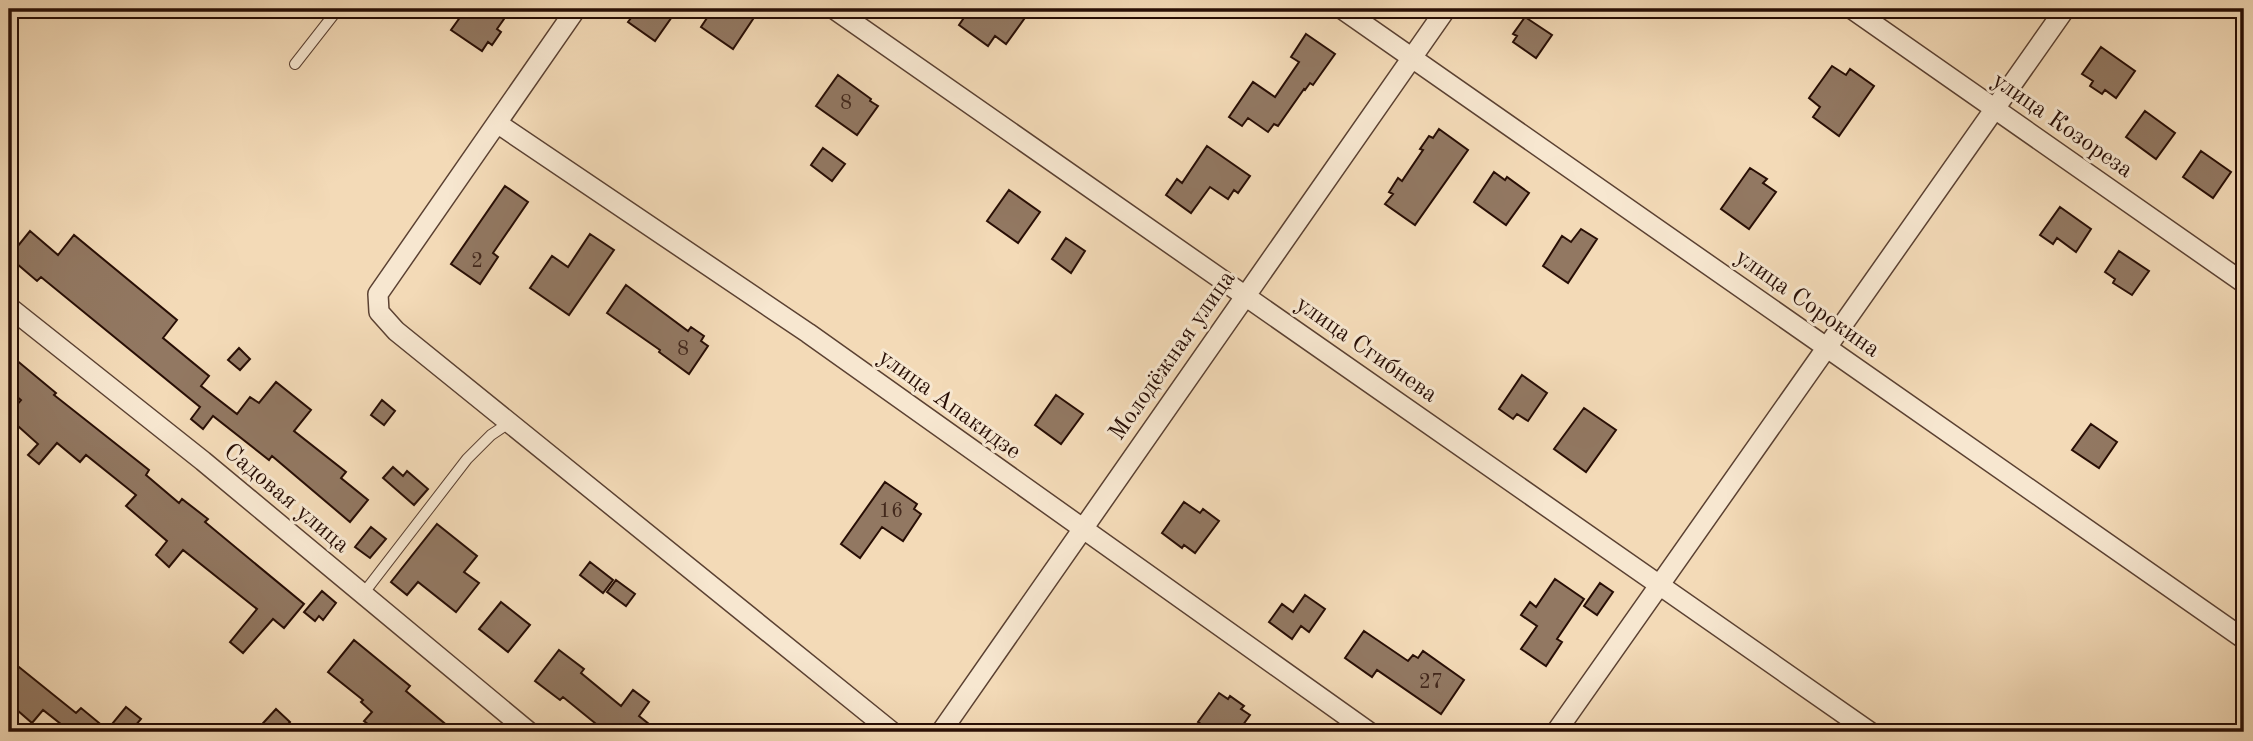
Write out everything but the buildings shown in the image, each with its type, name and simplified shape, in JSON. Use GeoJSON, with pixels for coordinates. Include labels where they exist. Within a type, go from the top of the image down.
{"type":"FeatureCollection","features":[{"type":"Feature","properties":{"kind":"street"},"geometry":{"type":"LineString","coordinates":[[576,9],[378,294],[379,312],[396,331],[892,732]]}},
{"type":"Feature","properties":{"kind":"street","name":"улица Сгибнева"},"geometry":{"type":"LineString","coordinates":[[834,9],[1870,732]]}},
{"type":"Feature","properties":{"kind":"street","name":"улица Сорокина"},"geometry":{"type":"LineString","coordinates":[[1342,9],[2244,639]]}},
{"type":"Feature","properties":{"kind":"street","name":"Молодёжная улица"},"geometry":{"type":"LineString","coordinates":[[941,732],[1446,9]]}},
{"type":"Feature","properties":{"kind":"street","name":"улица Козореза"},"geometry":{"type":"LineString","coordinates":[[1852,9],[2244,283]]}},
{"type":"Feature","properties":{"kind":"street"},"geometry":{"type":"LineString","coordinates":[[1556,732],[2065,9]]}},
{"type":"Feature","properties":{"kind":"street","name":"улица Апакидзе"},"geometry":{"type":"LineString","coordinates":[[497,123],[808,333],[1081,530],[1369,732]]}},
{"type":"Feature","properties":{"kind":"street","name":"Садовая улица"},"geometry":{"type":"LineString","coordinates":[[9,307],[203,461],[529,732]]}},
{"type":"Feature","properties":{"kind":"lane"},"geometry":{"type":"LineString","coordinates":[[296,64],[338,9]]}},
{"type":"Feature","properties":{"kind":"lane"},"geometry":{"type":"LineString","coordinates":[[363,594],[467,459],[491,435],[509,423]]}}]}
